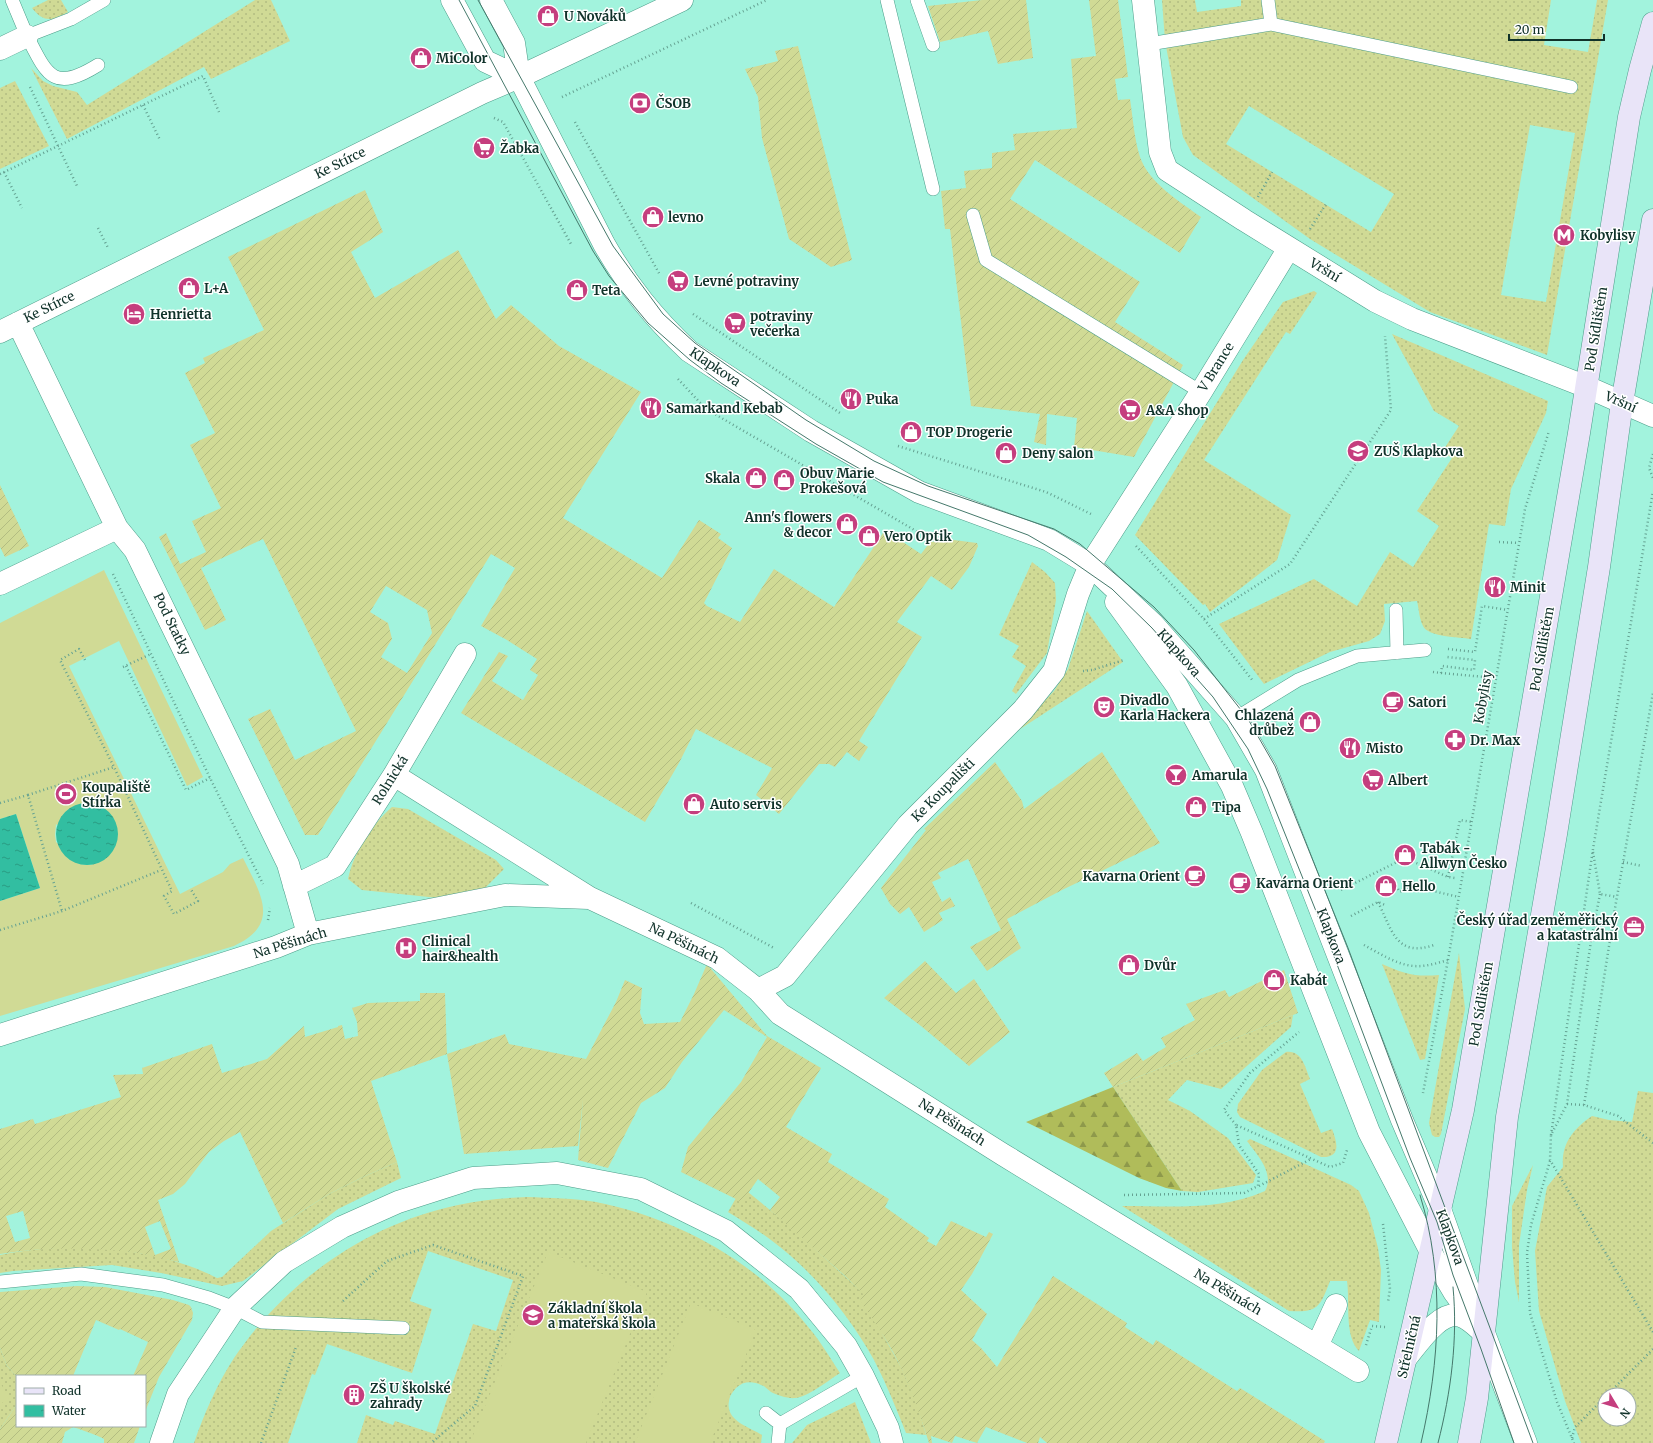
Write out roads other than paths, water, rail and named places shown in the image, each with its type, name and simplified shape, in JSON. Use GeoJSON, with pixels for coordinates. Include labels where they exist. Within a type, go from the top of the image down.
{"type":"FeatureCollection","features":[{"type":"Feature","properties":{"kind":"main road","name":"Pod Sídlištěm"},"geometry":{"type":"LineString","coordinates":[[1430,1251],[1463,1110],[1587,387],[1629,117],[1653,22]]}},
{"type":"Feature","properties":{"kind":"main road"},"geometry":{"type":"LineString","coordinates":[[1469,1443],[1477,1398],[1507,1117],[1598,575],[1622,403],[1653,220]]}},
{"type":"Feature","properties":{"kind":"main road","name":"Střelničná"},"geometry":{"type":"LineString","coordinates":[[1386,1443],[1430,1251]]}},
{"type":"Feature","properties":{"kind":"street"},"geometry":{"type":"LineString","coordinates":[[452,0],[485,61],[519,77]]}},
{"type":"Feature","properties":{"kind":"street","name":"Klapkova"},"geometry":{"type":"LineString","coordinates":[[491,0],[514,43],[519,77],[619,270],[655,317],[689,351],[811,430],[918,492],[1049,540],[1090,565],[1153,624],[1236,718],[1266,770],[1402,1120],[1440,1209],[1484,1333],[1526,1443]]}},
{"type":"Feature","properties":{"kind":"street","name":"Ke Stírce"},"geometry":{"type":"LineString","coordinates":[[9,327],[475,97],[682,0]]}},
{"type":"Feature","properties":{"kind":"street","name":"Vršní"},"geometry":{"type":"LineString","coordinates":[[1143,0],[1160,152],[1167,170],[1375,301],[1412,319],[1587,387],[1653,416]]}},
{"type":"Feature","properties":{"kind":"street"},"geometry":{"type":"LineString","coordinates":[[0,49],[27,36]]}},
{"type":"Feature","properties":{"kind":"street","name":"V Brance"},"geometry":{"type":"LineString","coordinates":[[1090,565],[1201,392],[1289,248]]}},
{"type":"Feature","properties":{"kind":"street","name":"Pod Statky"},"geometry":{"type":"LineString","coordinates":[[9,327],[116,528],[135,550],[288,864],[308,934]]}},
{"type":"Feature","properties":{"kind":"street"},"geometry":{"type":"LineString","coordinates":[[0,584],[116,528]]}},
{"type":"Feature","properties":{"kind":"street","name":"Klapkova"},"geometry":{"type":"LineString","coordinates":[[1090,565],[1177,686],[1232,786],[1255,840],[1369,1132],[1430,1251],[1454,1292],[1484,1333]]}},
{"type":"Feature","properties":{"kind":"street","name":"Ke Koupališti"},"geometry":{"type":"LineString","coordinates":[[758,990],[785,976],[908,825],[1023,710],[1054,671],[1078,594],[1090,565]]}},
{"type":"Feature","properties":{"kind":"street","name":"Rolnická"},"geometry":{"type":"LineString","coordinates":[[294,886],[335,866],[394,775],[465,654]]}},
{"type":"Feature","properties":{"kind":"street","name":"Na Pěšinách"},"geometry":{"type":"LineString","coordinates":[[394,775],[590,898],[717,958],[758,990],[780,1014],[1081,1202],[1358,1371]]}},
{"type":"Feature","properties":{"kind":"street","name":"Na Pěšinách"},"geometry":{"type":"LineString","coordinates":[[0,1035],[276,947],[308,934],[504,895],[590,898]]}},
{"type":"Feature","properties":{"kind":"street"},"geometry":{"type":"LineString","coordinates":[[160,1443],[178,1394],[234,1308],[284,1262],[342,1227],[398,1202],[473,1178],[557,1173],[641,1189],[726,1231],[799,1289],[846,1346],[863,1376],[888,1428],[892,1443]]}},
{"type":"Feature","properties":{"kind":"street"},"geometry":{"type":"LineString","coordinates":[[1317,1346],[1336,1305]]}},
{"type":"Feature","properties":{"kind":"street"},"geometry":{"type":"LineString","coordinates":[[1406,1358],[1437,1322],[1446,1317],[1455,1315],[1461,1316],[1470,1321],[1484,1333]]}},
{"type":"Feature","properties":{"kind":"lane"},"geometry":{"type":"LineString","coordinates":[[12,0],[40,62],[50,75],[62,79],[81,76],[98,65]]}},
{"type":"Feature","properties":{"kind":"lane"},"geometry":{"type":"LineString","coordinates":[[27,36],[71,19],[104,0]]}},
{"type":"Feature","properties":{"kind":"lane"},"geometry":{"type":"LineString","coordinates":[[888,0],[933,189]]}},
{"type":"Feature","properties":{"kind":"lane"},"geometry":{"type":"LineString","coordinates":[[917,0],[933,46]]}},
{"type":"Feature","properties":{"kind":"lane"},"geometry":{"type":"LineString","coordinates":[[1268,0],[1271,24]]}},
{"type":"Feature","properties":{"kind":"lane"},"geometry":{"type":"LineString","coordinates":[[1149,44],[1271,24],[1571,87]]}},
{"type":"Feature","properties":{"kind":"lane"},"geometry":{"type":"LineString","coordinates":[[973,215],[986,260],[1201,392]]}},
{"type":"Feature","properties":{"kind":"lane"},"geometry":{"type":"LineString","coordinates":[[1396,610],[1397,653]]}},
{"type":"Feature","properties":{"kind":"lane"},"geometry":{"type":"LineString","coordinates":[[1236,718],[1298,680],[1357,656],[1425,650]]}},
{"type":"Feature","properties":{"kind":"lane"},"geometry":{"type":"LineString","coordinates":[[0,1282],[81,1274],[164,1285],[209,1298],[234,1308],[262,1322],[403,1328]]}},
{"type":"Feature","properties":{"kind":"lane"},"geometry":{"type":"LineString","coordinates":[[780,1424],[863,1376]]}},
{"type":"Feature","properties":{"kind":"lane"},"geometry":{"type":"LineString","coordinates":[[766,1413],[780,1424]]}},
{"type":"Feature","properties":{"kind":"lane"},"geometry":{"type":"LineString","coordinates":[[778,1443],[780,1424]]}},
{"type":"Feature","properties":{"kind":"water"},"geometry":{"type":"Polygon","coordinates":[[[81,803],[93,803],[109,812],[116,822],[118,834],[116,846],[109,856],[93,865],[81,865],[70,860],[61,851],[56,840],[56,828],[61,817],[70,808],[81,803]]]}},
{"type":"Feature","properties":{"kind":"water"},"geometry":{"type":"Polygon","coordinates":[[[16,814],[40,888],[0,901],[0,819],[16,814]]]}},
{"type":"Feature","properties":{"kind":"tram line"},"geometry":{"type":"LineString","coordinates":[[459,0],[593,251],[609,276],[648,323],[690,360],[721,383],[816,444],[883,482],[1028,535],[1066,557],[1112,589],[1152,628],[1213,697],[1248,749],[1267,789],[1332,951],[1410,1158],[1437,1222],[1453,1275],[1514,1443]]}},
{"type":"Feature","properties":{"kind":"tram line"},"geometry":{"type":"LineString","coordinates":[[478,0],[613,246],[663,314],[695,343],[806,420],[874,461],[928,486],[1054,529],[1080,544],[1154,607],[1194,650],[1248,719],[1275,766],[1348,948],[1533,1443]]}},
{"type":"Feature","properties":{"kind":"tram line"},"geometry":{"type":"LineString","coordinates":[[1420,1195],[1428,1226],[1433,1256],[1437,1319],[1436,1350],[1421,1443]]}},
{"type":"Feature","properties":{"kind":"tram line"},"geometry":{"type":"LineString","coordinates":[[1442,1216],[1449,1247]]}},
{"type":"Feature","properties":{"kind":"tram line"},"geometry":{"type":"LineString","coordinates":[[1438,1443],[1447,1404],[1454,1346],[1455,1326],[1453,1287]]}},
{"type":"Feature","properties":{"kind":"place","name":"U Nováků"},"geometry":{"type":"Point","coordinates":[548,16]}},
{"type":"Feature","properties":{"kind":"place","name":"MiColor"},"geometry":{"type":"Point","coordinates":[421,58]}},
{"type":"Feature","properties":{"kind":"place","name":"ČSOB"},"geometry":{"type":"Point","coordinates":[640,103]}},
{"type":"Feature","properties":{"kind":"place","name":"Žabka"},"geometry":{"type":"Point","coordinates":[484,148]}},
{"type":"Feature","properties":{"kind":"place","name":"levno"},"geometry":{"type":"Point","coordinates":[653,217]}},
{"type":"Feature","properties":{"kind":"place","name":"Kobylisy"},"geometry":{"type":"Point","coordinates":[1564,235]}},
{"type":"Feature","properties":{"kind":"place","name":"Levné potraviny"},"geometry":{"type":"Point","coordinates":[678,281]}},
{"type":"Feature","properties":{"kind":"place","name":"L+A"},"geometry":{"type":"Point","coordinates":[189,288]}},
{"type":"Feature","properties":{"kind":"place","name":"Teta"},"geometry":{"type":"Point","coordinates":[577,290]}},
{"type":"Feature","properties":{"kind":"place","name":"Henrietta"},"geometry":{"type":"Point","coordinates":[134,314]}},
{"type":"Feature","properties":{"kind":"place","name":"potraviny večerka"},"geometry":{"type":"Point","coordinates":[735,323]}},
{"type":"Feature","properties":{"kind":"place","name":"Puka"},"geometry":{"type":"Point","coordinates":[851,399]}},
{"type":"Feature","properties":{"kind":"place","name":"Samarkand Kebab"},"geometry":{"type":"Point","coordinates":[651,408]}},
{"type":"Feature","properties":{"kind":"place","name":"A&A shop"},"geometry":{"type":"Point","coordinates":[1130,410]}},
{"type":"Feature","properties":{"kind":"place","name":"TOP Drogerie"},"geometry":{"type":"Point","coordinates":[911,432]}},
{"type":"Feature","properties":{"kind":"place","name":"ZUŠ Klapkova"},"geometry":{"type":"Point","coordinates":[1358,451]}},
{"type":"Feature","properties":{"kind":"place","name":"Deny salon"},"geometry":{"type":"Point","coordinates":[1006,453]}},
{"type":"Feature","properties":{"kind":"place","name":"Skala"},"geometry":{"type":"Point","coordinates":[756,478]}},
{"type":"Feature","properties":{"kind":"place","name":"Obuv Marie Prokešová"},"geometry":{"type":"Point","coordinates":[784,480]}},
{"type":"Feature","properties":{"kind":"place","name":"Ann's flowers & decor"},"geometry":{"type":"Point","coordinates":[847,524]}},
{"type":"Feature","properties":{"kind":"place","name":"Vero Optik"},"geometry":{"type":"Point","coordinates":[869,536]}},
{"type":"Feature","properties":{"kind":"place","name":"Minit"},"geometry":{"type":"Point","coordinates":[1495,587]}},
{"type":"Feature","properties":{"kind":"place","name":"Satori"},"geometry":{"type":"Point","coordinates":[1393,702]}},
{"type":"Feature","properties":{"kind":"place","name":"Divadlo Karla Hackera"},"geometry":{"type":"Point","coordinates":[1104,707]}},
{"type":"Feature","properties":{"kind":"place","name":"Chlazená drůbež"},"geometry":{"type":"Point","coordinates":[1310,722]}},
{"type":"Feature","properties":{"kind":"place","name":"Dr. Max"},"geometry":{"type":"Point","coordinates":[1455,740]}},
{"type":"Feature","properties":{"kind":"place","name":"Misto"},"geometry":{"type":"Point","coordinates":[1350,748]}},
{"type":"Feature","properties":{"kind":"place","name":"Amarula"},"geometry":{"type":"Point","coordinates":[1176,775]}},
{"type":"Feature","properties":{"kind":"place","name":"Albert"},"geometry":{"type":"Point","coordinates":[1373,780]}},
{"type":"Feature","properties":{"kind":"place","name":"Koupaliště Stírka"},"geometry":{"type":"Point","coordinates":[66,794]}},
{"type":"Feature","properties":{"kind":"place","name":"Auto servis"},"geometry":{"type":"Point","coordinates":[694,804]}},
{"type":"Feature","properties":{"kind":"place","name":"Tipa"},"geometry":{"type":"Point","coordinates":[1196,807]}},
{"type":"Feature","properties":{"kind":"place","name":"Tabák - Allwyn Česko"},"geometry":{"type":"Point","coordinates":[1405,855]}},
{"type":"Feature","properties":{"kind":"place","name":"Kavarna Orient"},"geometry":{"type":"Point","coordinates":[1195,876]}},
{"type":"Feature","properties":{"kind":"place","name":"Kavárna Orient"},"geometry":{"type":"Point","coordinates":[1240,883]}},
{"type":"Feature","properties":{"kind":"place","name":"Hello"},"geometry":{"type":"Point","coordinates":[1386,886]}},
{"type":"Feature","properties":{"kind":"place","name":"Český úřad zeměměřický a katastrální"},"geometry":{"type":"Point","coordinates":[1634,927]}},
{"type":"Feature","properties":{"kind":"place","name":"Clinical hair&health"},"geometry":{"type":"Point","coordinates":[406,948]}},
{"type":"Feature","properties":{"kind":"place","name":"Dvůr"},"geometry":{"type":"Point","coordinates":[1129,965]}},
{"type":"Feature","properties":{"kind":"place","name":"Kabát"},"geometry":{"type":"Point","coordinates":[1274,980]}},
{"type":"Feature","properties":{"kind":"place","name":"Základní škola a mateřská škola"},"geometry":{"type":"Point","coordinates":[533,1315]}},
{"type":"Feature","properties":{"kind":"place","name":"ZŠ U školské zahrady"},"geometry":{"type":"Point","coordinates":[354,1395]}}]}
